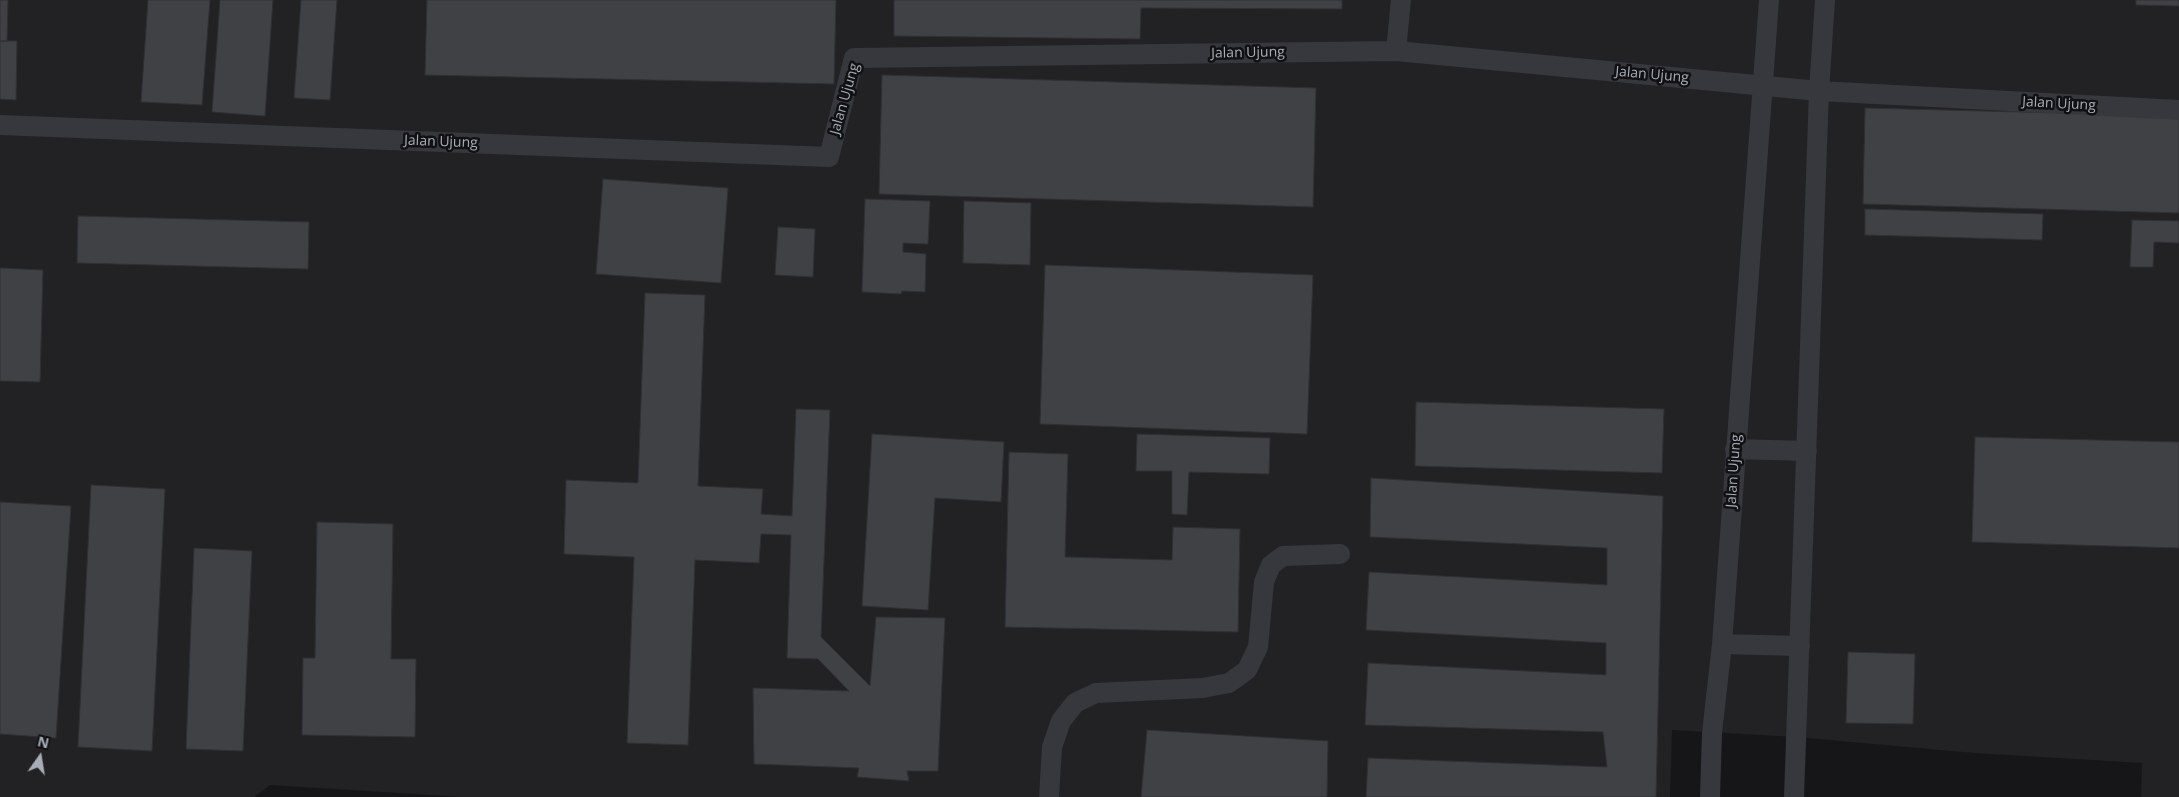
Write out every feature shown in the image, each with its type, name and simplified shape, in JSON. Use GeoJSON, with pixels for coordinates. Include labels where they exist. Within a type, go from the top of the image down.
{"type":"FeatureCollection","features":[{"type":"Feature","properties":{"kind":"lane"},"geometry":{"type":"LineString","coordinates":[[1396,51],[1401,0]]}},
{"type":"Feature","properties":{"kind":"lane","name":"Jalan Ujung"},"geometry":{"type":"LineString","coordinates":[[1710,797],[1712,733],[1722,644],[1769,0]]}},
{"type":"Feature","properties":{"kind":"lane"},"geometry":{"type":"LineString","coordinates":[[1794,797],[1819,91],[1825,0]]}},
{"type":"Feature","properties":{"kind":"lane","name":"Jalan Ujung"},"geometry":{"type":"LineString","coordinates":[[0,125],[829,157],[854,58],[1396,51],[1819,91],[2179,110]]}},
{"type":"Feature","properties":{"kind":"lane"},"geometry":{"type":"LineString","coordinates":[[1735,450],[1807,451]]}},
{"type":"Feature","properties":{"kind":"lane"},"geometry":{"type":"LineString","coordinates":[[1049,797],[1052,747],[1061,721],[1075,703],[1096,693],[1202,688],[1229,682],[1247,670],[1258,647],[1264,582],[1272,565],[1283,556],[1340,554]]}},
{"type":"Feature","properties":{"kind":"lane"},"geometry":{"type":"LineString","coordinates":[[1722,644],[1800,646]]}},
{"type":"Feature","properties":{"kind":"shaded area"},"geometry":{"type":"Polygon","coordinates":[[[0,0],[2179,0],[2179,797],[2141,797],[2142,763],[1974,753],[1796,737],[1672,730],[1670,797],[463,797],[270,785],[254,797],[0,797],[0,0]]]}},
{"type":"Feature","properties":{"kind":"building"},"geometry":{"type":"Polygon","coordinates":[[[0,0],[8,0],[7,41],[0,41],[0,0]]]}},
{"type":"Feature","properties":{"kind":"building"},"geometry":{"type":"Polygon","coordinates":[[[148,0],[210,0],[202,105],[141,102],[148,0]]]}},
{"type":"Feature","properties":{"kind":"building"},"geometry":{"type":"Polygon","coordinates":[[[220,0],[273,0],[265,116],[212,112],[220,0]]]}},
{"type":"Feature","properties":{"kind":"building"},"geometry":{"type":"Polygon","coordinates":[[[301,0],[337,0],[330,100],[294,98],[301,0]]]}},
{"type":"Feature","properties":{"kind":"building"},"geometry":{"type":"Polygon","coordinates":[[[427,0],[836,0],[834,84],[425,75],[427,0]]]}},
{"type":"Feature","properties":{"kind":"building"},"geometry":{"type":"Polygon","coordinates":[[[894,0],[1342,0],[1342,9],[1141,8],[1140,39],[894,36],[894,0]]]}},
{"type":"Feature","properties":{"kind":"building"},"geometry":{"type":"Polygon","coordinates":[[[2136,0],[2179,0],[2179,6],[2136,5],[2136,0]]]}},
{"type":"Feature","properties":{"kind":"building"},"geometry":{"type":"Polygon","coordinates":[[[0,41],[17,41],[16,100],[0,99],[0,41]]]}},
{"type":"Feature","properties":{"kind":"building"},"geometry":{"type":"Polygon","coordinates":[[[882,75],[1316,88],[1313,207],[879,194],[882,75]]]}},
{"type":"Feature","properties":{"kind":"building"},"geometry":{"type":"Polygon","coordinates":[[[1865,108],[2179,116],[2179,213],[1863,204],[1865,108]]]}},
{"type":"Feature","properties":{"kind":"building"},"geometry":{"type":"Polygon","coordinates":[[[603,179],[728,188],[721,283],[596,274],[603,179]]]}},
{"type":"Feature","properties":{"kind":"building"},"geometry":{"type":"Polygon","coordinates":[[[865,199],[930,201],[928,244],[903,243],[903,252],[926,254],[925,292],[902,291],[901,294],[862,292],[865,199]]]}},
{"type":"Feature","properties":{"kind":"building"},"geometry":{"type":"Polygon","coordinates":[[[964,201],[1031,203],[1030,265],[963,263],[964,201]]]}},
{"type":"Feature","properties":{"kind":"building"},"geometry":{"type":"Polygon","coordinates":[[[1865,209],[2043,214],[2042,240],[1865,235],[1865,209]]]}},
{"type":"Feature","properties":{"kind":"building"},"geometry":{"type":"Polygon","coordinates":[[[78,216],[309,222],[308,269],[77,263],[78,216]]]}},
{"type":"Feature","properties":{"kind":"building"},"geometry":{"type":"Polygon","coordinates":[[[2132,220],[2179,221],[2179,243],[2154,242],[2153,267],[2130,267],[2132,220]]]}},
{"type":"Feature","properties":{"kind":"building"},"geometry":{"type":"Polygon","coordinates":[[[778,227],[815,229],[813,277],[775,275],[778,227]]]}},
{"type":"Feature","properties":{"kind":"building"},"geometry":{"type":"Polygon","coordinates":[[[1045,265],[1313,275],[1307,434],[1040,424],[1045,265]]]}},
{"type":"Feature","properties":{"kind":"building"},"geometry":{"type":"Polygon","coordinates":[[[0,268],[43,270],[40,382],[0,381],[0,268]]]}},
{"type":"Feature","properties":{"kind":"building"},"geometry":{"type":"Polygon","coordinates":[[[645,293],[705,295],[698,486],[763,489],[761,514],[792,516],[796,409],[830,410],[821,637],[870,686],[876,617],[945,618],[938,771],[907,771],[909,781],[857,777],[859,768],[754,764],[753,688],[849,691],[818,659],[787,658],[791,535],[761,534],[759,563],[695,560],[688,745],[627,743],[634,557],[564,554],[566,480],[638,483],[645,293]]]}},
{"type":"Feature","properties":{"kind":"building"},"geometry":{"type":"Polygon","coordinates":[[[1416,402],[1664,409],[1662,473],[1415,466],[1416,402]]]}},
{"type":"Feature","properties":{"kind":"building"},"geometry":{"type":"Polygon","coordinates":[[[872,434],[1004,442],[1001,502],[935,498],[928,610],[862,606],[872,434]]]}},
{"type":"Feature","properties":{"kind":"building"},"geometry":{"type":"Polygon","coordinates":[[[1137,434],[1270,438],[1269,474],[1189,472],[1187,515],[1172,514],[1172,471],[1136,471],[1137,434]]]}},
{"type":"Feature","properties":{"kind":"building"},"geometry":{"type":"Polygon","coordinates":[[[1975,437],[2179,442],[2179,548],[1972,542],[1975,437]]]}},
{"type":"Feature","properties":{"kind":"building"},"geometry":{"type":"Polygon","coordinates":[[[1009,452],[1068,454],[1065,557],[1172,560],[1173,527],[1240,529],[1238,632],[1005,627],[1009,452]]]}},
{"type":"Feature","properties":{"kind":"building"},"geometry":{"type":"Polygon","coordinates":[[[1371,478],[1663,496],[1656,797],[1366,797],[1368,758],[1607,767],[1603,732],[1365,725],[1368,663],[1606,675],[1606,643],[1366,630],[1369,572],[1607,585],[1607,548],[1370,537],[1371,478]]]}},
{"type":"Feature","properties":{"kind":"building"},"geometry":{"type":"Polygon","coordinates":[[[91,485],[165,489],[152,751],[78,747],[91,485]]]}},
{"type":"Feature","properties":{"kind":"building"},"geometry":{"type":"Polygon","coordinates":[[[0,502],[71,506],[56,738],[0,734],[0,502]]]}},
{"type":"Feature","properties":{"kind":"building"},"geometry":{"type":"Polygon","coordinates":[[[317,522],[393,524],[391,659],[416,659],[415,737],[302,735],[303,658],[315,658],[317,522]]]}},
{"type":"Feature","properties":{"kind":"building"},"geometry":{"type":"Polygon","coordinates":[[[194,548],[252,551],[243,751],[186,749],[194,548]]]}},
{"type":"Feature","properties":{"kind":"building"},"geometry":{"type":"Polygon","coordinates":[[[1848,652],[1915,654],[1913,724],[1846,723],[1848,652]]]}},
{"type":"Feature","properties":{"kind":"building"},"geometry":{"type":"Polygon","coordinates":[[[1147,730],[1328,741],[1327,797],[1141,797],[1147,730]]]}}]}
